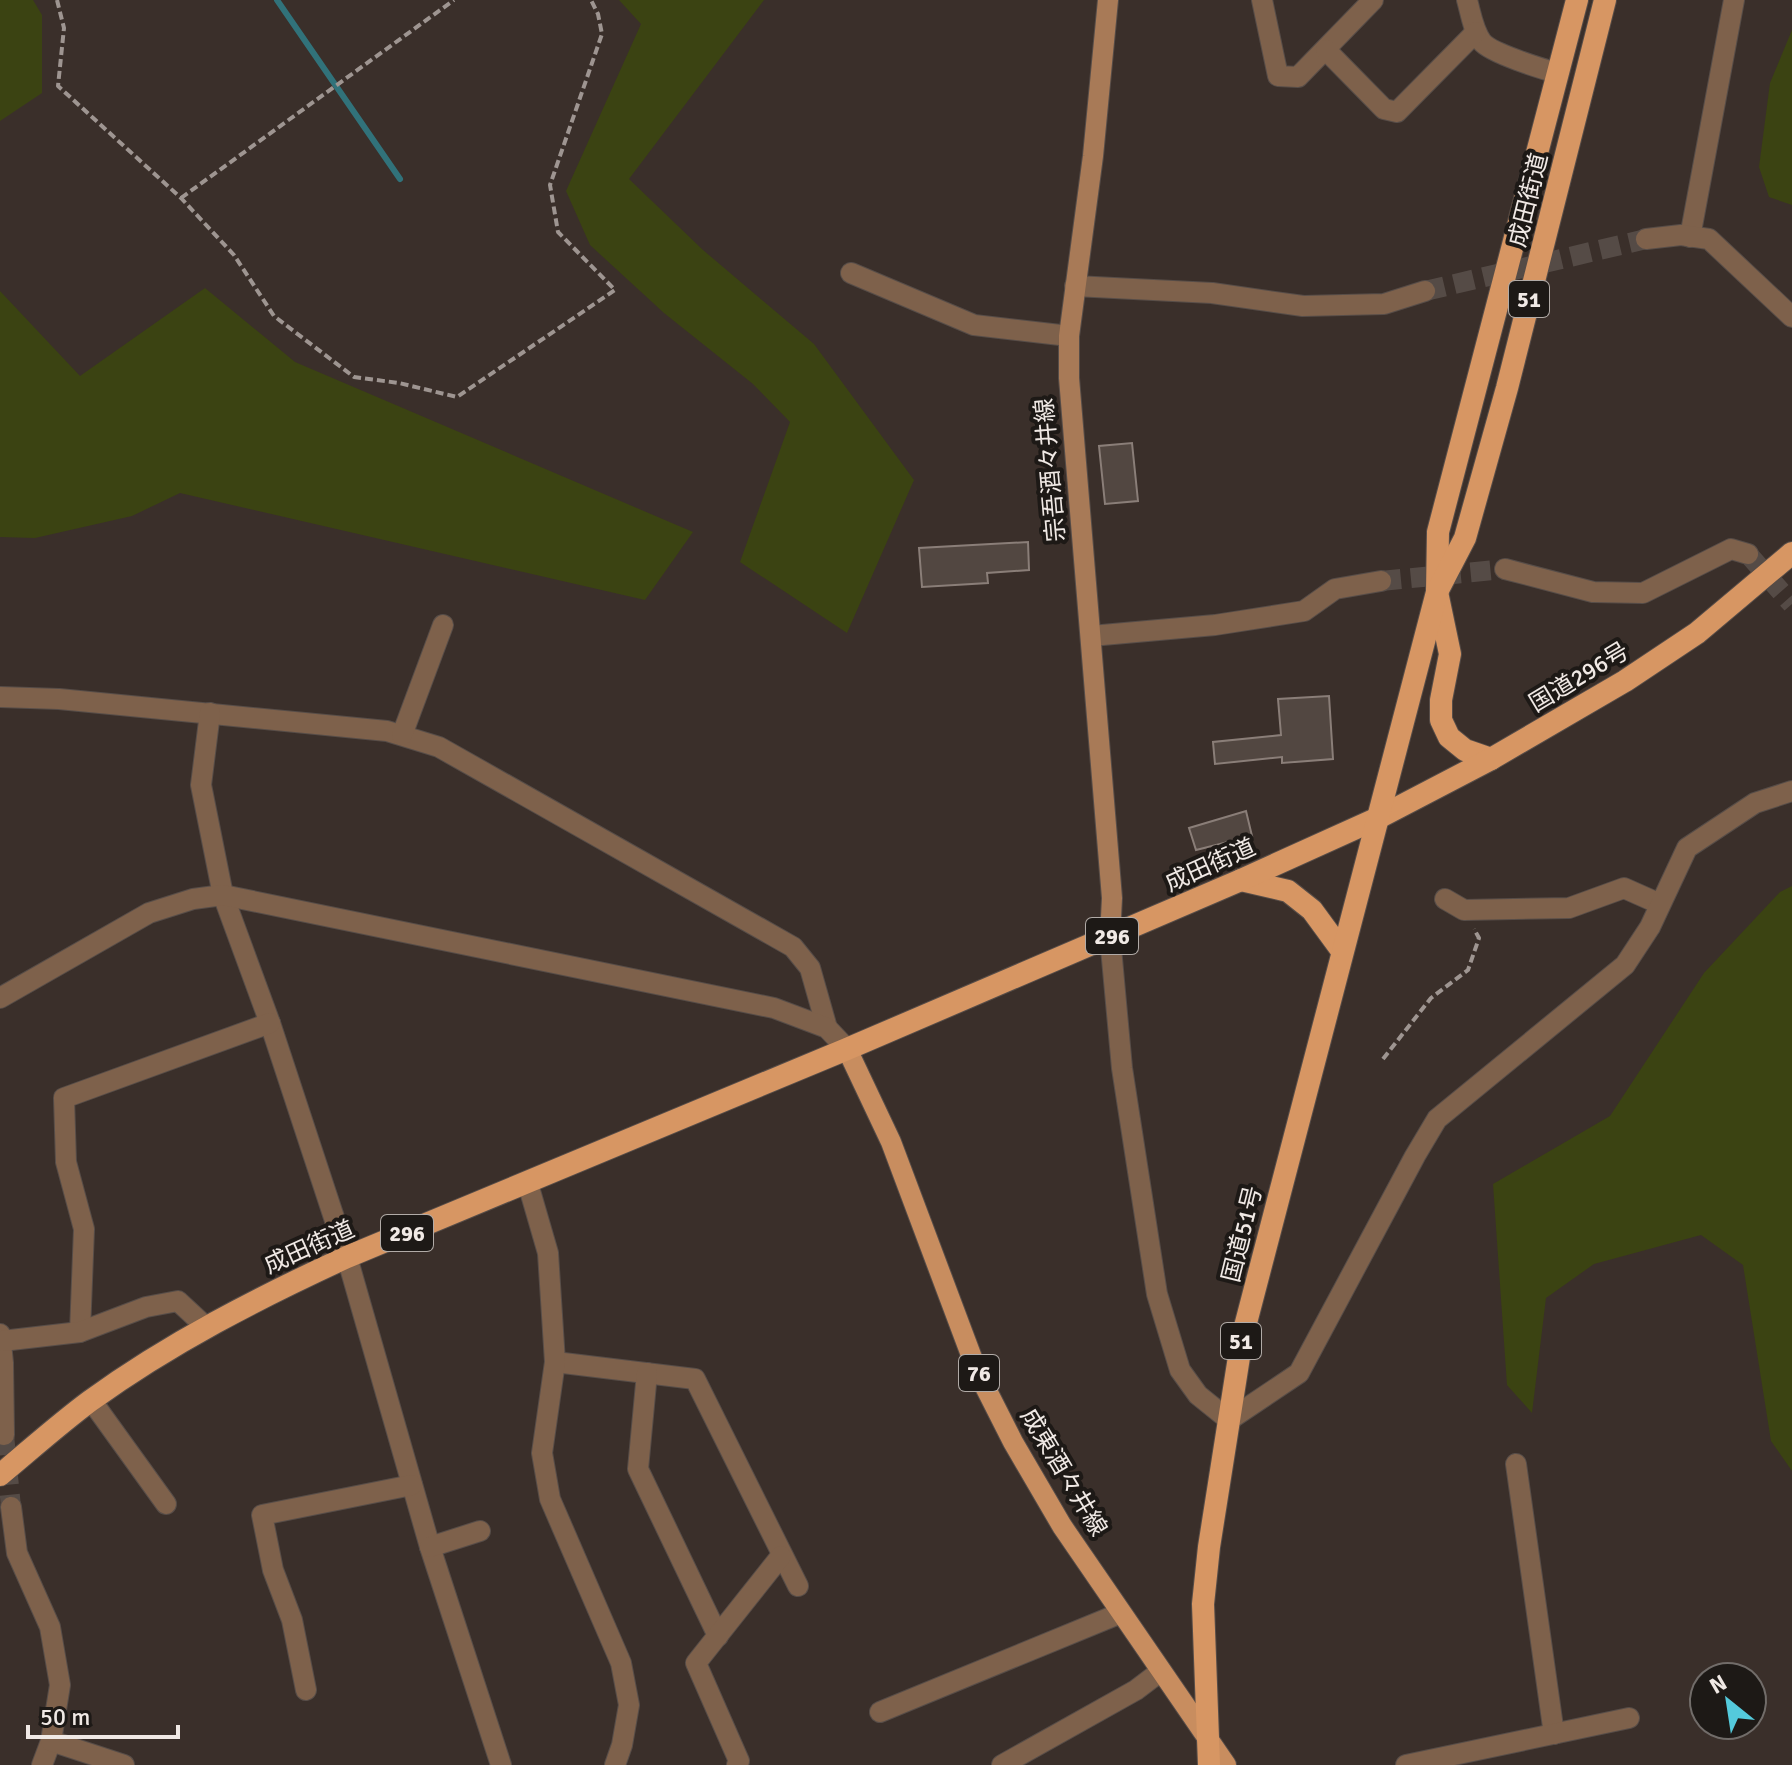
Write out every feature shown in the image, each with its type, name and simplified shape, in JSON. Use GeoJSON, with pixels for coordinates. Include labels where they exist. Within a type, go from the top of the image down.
{"type":"FeatureCollection","features":[{"type":"Feature","properties":{"kind":"highway","name":"成田街道"},"geometry":{"type":"LineString","coordinates":[[1437,592],[1438,532],[1577,0]]}},
{"type":"Feature","properties":{"kind":"highway","name":"成田街道"},"geometry":{"type":"LineString","coordinates":[[0,1475],[91,1400],[206,1327],[268,1293],[1110,937],[1376,819],[1437,592],[1465,538],[1507,388],[1605,0]]}},
{"type":"Feature","properties":{"kind":"highway","name":"国道296号"},"geometry":{"type":"LineString","coordinates":[[1376,819],[1491,759],[1625,681],[1697,633],[1792,553]]}},
{"type":"Feature","properties":{"kind":"highway"},"geometry":{"type":"LineString","coordinates":[[1437,592],[1450,654],[1441,700],[1441,720],[1449,737],[1465,750],[1491,759]]}},
{"type":"Feature","properties":{"kind":"highway","name":"国道51号"},"geometry":{"type":"LineString","coordinates":[[1209,1765],[1203,1604],[1242,1338],[1376,819]]}},
{"type":"Feature","properties":{"kind":"highway"},"geometry":{"type":"LineString","coordinates":[[1241,880],[1288,891],[1312,910],[1342,951]]}},
{"type":"Feature","properties":{"kind":"main road","name":"宗吾酒々井線"},"geometry":{"type":"LineString","coordinates":[[1108,0],[1093,156],[1069,336],[1069,378],[1112,898],[1110,937]]}},
{"type":"Feature","properties":{"kind":"main road","name":"成東酒々井線"},"geometry":{"type":"LineString","coordinates":[[847,1049],[891,1142],[977,1371],[1013,1442],[1062,1526],[1226,1765]]}},
{"type":"Feature","properties":{"kind":"street"},"geometry":{"type":"LineString","coordinates":[[1262,0],[1278,76],[1298,77],[1373,0]]}},
{"type":"Feature","properties":{"kind":"street"},"geometry":{"type":"LineString","coordinates":[[1467,0],[1476,32],[1484,45],[1538,68],[1558,73]]}},
{"type":"Feature","properties":{"kind":"street"},"geometry":{"type":"LineString","coordinates":[[1690,237],[1734,0]]}},
{"type":"Feature","properties":{"kind":"street"},"geometry":{"type":"LineString","coordinates":[[1326,50],[1384,109],[1397,112],[1476,32]]}},
{"type":"Feature","properties":{"kind":"street"},"geometry":{"type":"LineString","coordinates":[[1646,239],[1709,239],[1792,317]]}},
{"type":"Feature","properties":{"kind":"street"},"geometry":{"type":"LineString","coordinates":[[851,273],[974,325],[1069,336]]}},
{"type":"Feature","properties":{"kind":"street"},"geometry":{"type":"LineString","coordinates":[[1075,286],[1212,293],[1303,306],[1384,304],[1425,291]]}},
{"type":"Feature","properties":{"kind":"street"},"geometry":{"type":"LineString","coordinates":[[1505,569],[1593,592],[1643,593],[1731,549],[1748,554]]}},
{"type":"Feature","properties":{"kind":"street"},"geometry":{"type":"LineString","coordinates":[[1091,636],[1215,625],[1304,611],[1335,589],[1381,581]]}},
{"type":"Feature","properties":{"kind":"street"},"geometry":{"type":"LineString","coordinates":[[402,735],[443,625]]}},
{"type":"Feature","properties":{"kind":"street"},"geometry":{"type":"LineString","coordinates":[[0,697],[59,699],[387,731],[439,747],[793,947],[810,968],[827,1028]]}},
{"type":"Feature","properties":{"kind":"street"},"geometry":{"type":"LineString","coordinates":[[210,713],[201,785],[223,895],[270,1023],[347,1257],[430,1547],[501,1765]]}},
{"type":"Feature","properties":{"kind":"street"},"geometry":{"type":"LineString","coordinates":[[1110,937],[1122,1068],[1157,1294],[1180,1370],[1198,1395],[1229,1420],[1299,1373],[1437,1119],[1625,965],[1650,927],[1687,848],[1755,803],[1792,791]]}},
{"type":"Feature","properties":{"kind":"street"},"geometry":{"type":"LineString","coordinates":[[1445,899],[1464,910],[1569,908],[1624,888],[1660,904]]}},
{"type":"Feature","properties":{"kind":"street"},"geometry":{"type":"LineString","coordinates":[[0,998],[149,913],[193,899],[223,895],[774,1008],[827,1028],[847,1049]]}},
{"type":"Feature","properties":{"kind":"street"},"geometry":{"type":"LineString","coordinates":[[80,1332],[84,1229],[66,1162],[64,1098],[270,1023]]}},
{"type":"Feature","properties":{"kind":"street"},"geometry":{"type":"LineString","coordinates":[[528,1184],[548,1253],[555,1362],[542,1453],[550,1499],[621,1663],[629,1705],[615,1765]]}},
{"type":"Feature","properties":{"kind":"street"},"geometry":{"type":"LineString","coordinates":[[4,1435],[1,1338],[80,1332],[146,1307],[178,1301],[206,1327]]}},
{"type":"Feature","properties":{"kind":"street"},"geometry":{"type":"LineString","coordinates":[[555,1362],[695,1379],[798,1586]]}},
{"type":"Feature","properties":{"kind":"street"},"geometry":{"type":"LineString","coordinates":[[647,1373],[638,1469],[718,1636]]}},
{"type":"Feature","properties":{"kind":"street"},"geometry":{"type":"LineString","coordinates":[[91,1400],[166,1504]]}},
{"type":"Feature","properties":{"kind":"street"},"geometry":{"type":"LineString","coordinates":[[1516,1464],[1554,1734]]}},
{"type":"Feature","properties":{"kind":"street"},"geometry":{"type":"LineString","coordinates":[[306,1690],[292,1620],[273,1570],[262,1515],[412,1485]]}},
{"type":"Feature","properties":{"kind":"street"},"geometry":{"type":"LineString","coordinates":[[11,1507],[17,1553],[50,1627],[60,1685],[51,1741],[42,1765]]}},
{"type":"Feature","properties":{"kind":"street"},"geometry":{"type":"LineString","coordinates":[[430,1547],[480,1531]]}},
{"type":"Feature","properties":{"kind":"street"},"geometry":{"type":"LineString","coordinates":[[737,1765],[739,1761],[696,1663],[781,1556]]}},
{"type":"Feature","properties":{"kind":"street"},"geometry":{"type":"LineString","coordinates":[[880,1712],[1121,1613]]}},
{"type":"Feature","properties":{"kind":"street"},"geometry":{"type":"LineString","coordinates":[[1002,1765],[1136,1690],[1161,1671]]}},
{"type":"Feature","properties":{"kind":"street"},"geometry":{"type":"LineString","coordinates":[[1418,1764],[1629,1718]]}},
{"type":"Feature","properties":{"kind":"street"},"geometry":{"type":"LineString","coordinates":[[51,1741],[124,1765]]}},
{"type":"Feature","properties":{"kind":"path"},"geometry":{"type":"LineString","coordinates":[[57,0],[64,28],[58,86],[181,198],[234,255],[274,316],[354,377],[399,383],[457,397],[615,290],[558,232],[550,185],[602,34],[591,0]]}},
{"type":"Feature","properties":{"kind":"path"},"geometry":{"type":"LineString","coordinates":[[181,198],[454,0]]}},
{"type":"Feature","properties":{"kind":"path"},"geometry":{"type":"LineString","coordinates":[[1383,1059],[1431,998],[1468,970],[1479,938],[1464,910]]}},
{"type":"Feature","properties":{"kind":"green space"},"geometry":{"type":"Polygon","coordinates":[[[0,0],[33,0],[42,15],[42,93],[0,121],[0,0]]]}},
{"type":"Feature","properties":{"kind":"green space"},"geometry":{"type":"Polygon","coordinates":[[[619,0],[764,0],[629,179],[703,250],[814,344],[914,480],[847,633],[740,562],[790,422],[753,384],[664,313],[590,245],[566,191],[641,24],[619,0]]]}},
{"type":"Feature","properties":{"kind":"green space"},"geometry":{"type":"Polygon","coordinates":[[[1792,30],[1792,205],[1769,197],[1759,167],[1770,83],[1792,30]]]}},
{"type":"Feature","properties":{"kind":"green space"},"geometry":{"type":"Polygon","coordinates":[[[205,288],[295,362],[693,532],[645,600],[180,493],[132,516],[35,538],[0,537],[0,291],[80,376],[205,288]]]}},
{"type":"Feature","properties":{"kind":"green space"},"geometry":{"type":"Polygon","coordinates":[[[1792,886],[1792,1471],[1771,1441],[1743,1265],[1701,1235],[1594,1264],[1546,1298],[1532,1413],[1507,1385],[1493,1184],[1610,1116],[1704,973],[1780,892],[1792,886]]]}},
{"type":"Feature","properties":{"kind":"building"},"geometry":{"type":"Polygon","coordinates":[[[1132,443],[1138,501],[1105,504],[1099,446],[1132,443]]]}},
{"type":"Feature","properties":{"kind":"building"},"geometry":{"type":"Polygon","coordinates":[[[1028,542],[1029,570],[987,573],[988,583],[922,587],[919,548],[1028,542]]]}},
{"type":"Feature","properties":{"kind":"building"},"geometry":{"type":"Polygon","coordinates":[[[1329,696],[1333,759],[1282,763],[1282,757],[1215,764],[1213,742],[1281,735],[1278,699],[1329,696]]]}},
{"type":"Feature","properties":{"kind":"building"},"geometry":{"type":"Polygon","coordinates":[[[1246,811],[1252,836],[1196,850],[1189,828],[1246,811]]]}},
{"type":"Feature","properties":{"kind":"waterway"},"geometry":{"type":"LineString","coordinates":[[277,0],[400,179]]}},
{"type":"Feature","properties":{"kind":"tunnel"},"geometry":{"type":"LineString","coordinates":[[1425,291],[1646,239]]}},
{"type":"Feature","properties":{"kind":"tunnel"},"geometry":{"type":"LineString","coordinates":[[1748,554],[1792,604]]}},
{"type":"Feature","properties":{"kind":"tunnel"},"geometry":{"type":"LineString","coordinates":[[1381,581],[1505,569]]}},
{"type":"Feature","properties":{"kind":"tunnel"},"geometry":{"type":"LineString","coordinates":[[4,1435],[11,1507]]}}]}
